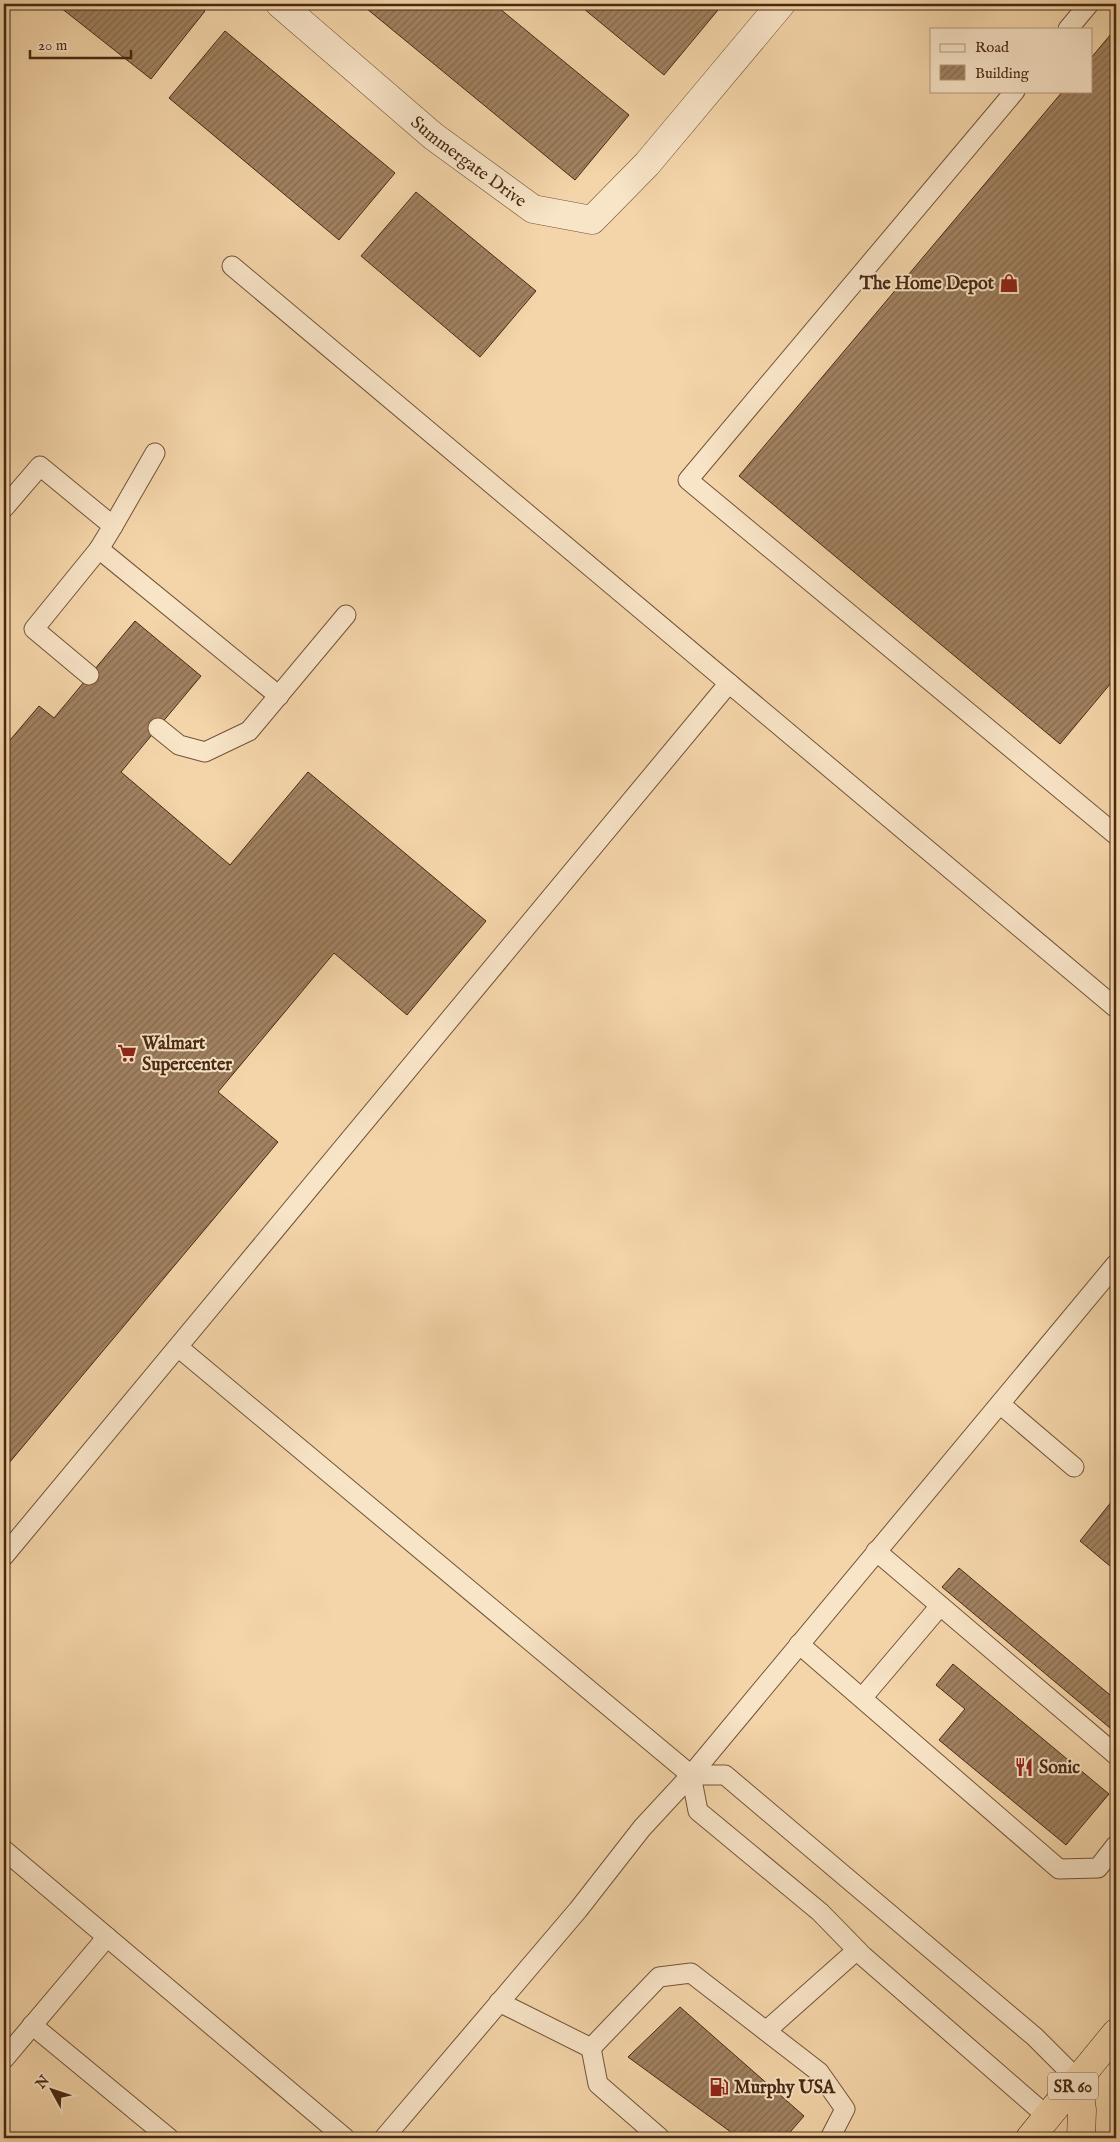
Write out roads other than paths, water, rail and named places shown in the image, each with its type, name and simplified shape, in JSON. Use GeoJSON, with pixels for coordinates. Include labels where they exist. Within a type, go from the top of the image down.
{"type":"FeatureCollection","features":[{"type":"Feature","properties":{"kind":"highway","name":"SR 60"},"geometry":{"type":"LineString","coordinates":[[1030,2138],[1116,2033]]}},
{"type":"Feature","properties":{"kind":"highway"},"geometry":{"type":"LineString","coordinates":[[1078,2080],[1082,2110],[1081,2138]]}},
{"type":"Feature","properties":{"kind":"street","name":"Summergate Drive"},"geometry":{"type":"LineString","coordinates":[[280,4],[433,136],[533,209],[592,220],[647,164],[781,4]]}},
{"type":"Feature","properties":{"kind":"lane"},"geometry":{"type":"LineString","coordinates":[[1069,28],[1089,4]]}},
{"type":"Feature","properties":{"kind":"lane"},"geometry":{"type":"LineString","coordinates":[[1014,92],[688,480],[1116,835]]}},
{"type":"Feature","properties":{"kind":"lane"},"geometry":{"type":"LineString","coordinates":[[232,266],[1116,1008]]}},
{"type":"Feature","properties":{"kind":"lane"},"geometry":{"type":"LineString","coordinates":[[89,675],[34,630],[99,549],[155,453]]}},
{"type":"Feature","properties":{"kind":"lane"},"geometry":{"type":"LineString","coordinates":[[4,508],[40,466],[114,526]]}},
{"type":"Feature","properties":{"kind":"lane"},"geometry":{"type":"LineString","coordinates":[[99,549],[279,696]]}},
{"type":"Feature","properties":{"kind":"lane"},"geometry":{"type":"LineString","coordinates":[[158,728],[179,744],[205,752],[249,731],[346,615]]}},
{"type":"Feature","properties":{"kind":"lane"},"geometry":{"type":"LineString","coordinates":[[4,1556],[728,683]]}},
{"type":"Feature","properties":{"kind":"lane"},"geometry":{"type":"LineString","coordinates":[[384,2138],[578,1910],[642,1828],[671,1799],[1116,1264]]}},
{"type":"Feature","properties":{"kind":"lane"},"geometry":{"type":"LineString","coordinates":[[178,1347],[691,1775],[698,1811],[820,1912],[857,1950],[1048,2117]]}},
{"type":"Feature","properties":{"kind":"lane"},"geometry":{"type":"LineString","coordinates":[[1000,1404],[1074,1467]]}},
{"type":"Feature","properties":{"kind":"lane"},"geometry":{"type":"LineString","coordinates":[[876,1551],[1116,1755]]}},
{"type":"Feature","properties":{"kind":"lane"},"geometry":{"type":"LineString","coordinates":[[862,1698],[940,1606]]}},
{"type":"Feature","properties":{"kind":"lane"},"geometry":{"type":"LineString","coordinates":[[800,1644],[1059,1869],[1098,1868],[1116,1845]]}},
{"type":"Feature","properties":{"kind":"lane"},"geometry":{"type":"LineString","coordinates":[[691,1775],[725,1775],[1035,2037],[1078,2080]]}},
{"type":"Feature","properties":{"kind":"lane"},"geometry":{"type":"LineString","coordinates":[[4,1850],[345,2138]]}},
{"type":"Feature","properties":{"kind":"lane"},"geometry":{"type":"LineString","coordinates":[[6,2052],[32,2025],[107,1937]]}},
{"type":"Feature","properties":{"kind":"lane"},"geometry":{"type":"LineString","coordinates":[[766,2031],[857,1950]]}},
{"type":"Feature","properties":{"kind":"lane"},"geometry":{"type":"LineString","coordinates":[[591,2048],[659,1977],[691,1973],[819,2072],[845,2109],[830,2138]]}},
{"type":"Feature","properties":{"kind":"lane"},"geometry":{"type":"LineString","coordinates":[[500,2002],[591,2048]]}},
{"type":"Feature","properties":{"kind":"lane"},"geometry":{"type":"LineString","coordinates":[[32,2025],[169,2138]]}},
{"type":"Feature","properties":{"kind":"lane"},"geometry":{"type":"LineString","coordinates":[[591,2048],[598,2084],[660,2138]]}},
{"type":"Feature","properties":{"kind":"place","name":"The Home Depot"},"geometry":{"type":"Point","coordinates":[1009,283]}},
{"type":"Feature","properties":{"kind":"place","name":"Walmart Supercenter"},"geometry":{"type":"Point","coordinates":[127,1053]}},
{"type":"Feature","properties":{"kind":"place","name":"Sonic"},"geometry":{"type":"Point","coordinates":[1024,1767]}},
{"type":"Feature","properties":{"kind":"place","name":"Murphy USA"},"geometry":{"type":"Point","coordinates":[719,2087]}}]}
